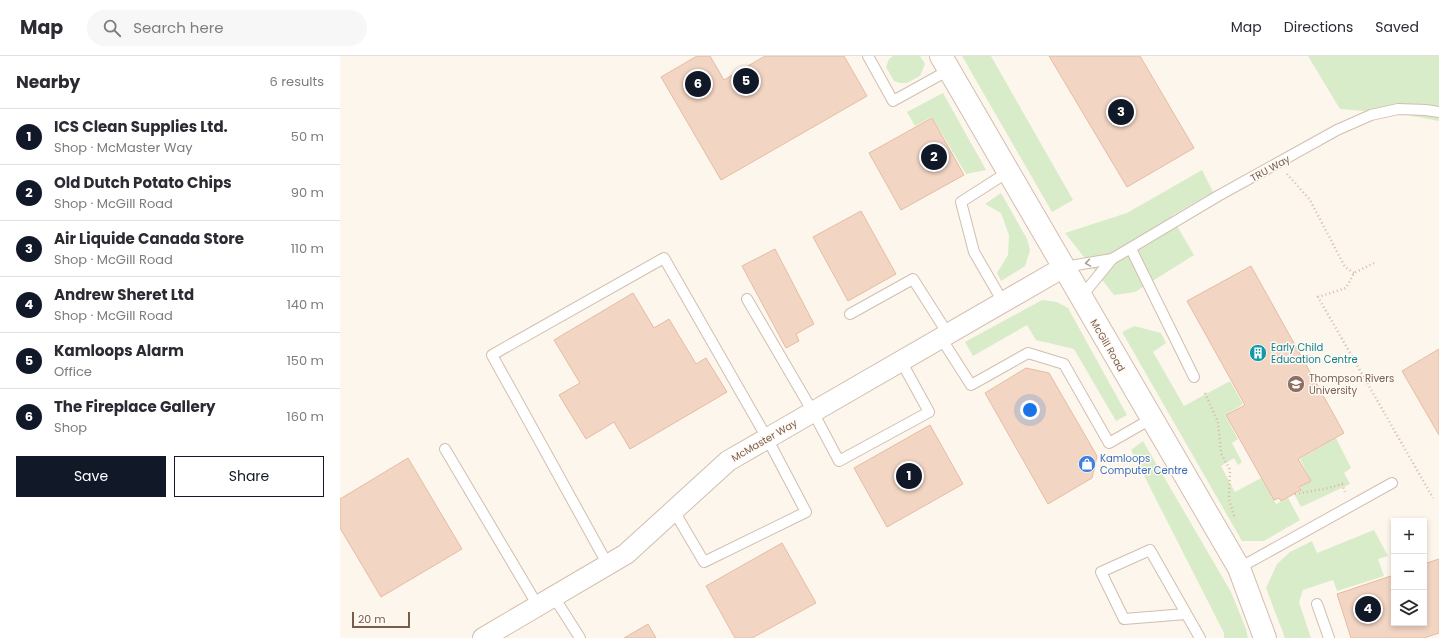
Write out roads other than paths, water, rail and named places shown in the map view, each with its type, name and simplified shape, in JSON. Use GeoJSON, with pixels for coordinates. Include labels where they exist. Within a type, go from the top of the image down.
{"type":"FeatureCollection","features":[{"type":"Feature","properties":{"kind":"street","name":"McGill Road"},"geometry":{"type":"LineString","coordinates":[[945,63],[1239,568],[1265,638]]}},
{"type":"Feature","properties":{"kind":"street","name":"McMaster Way"},"geometry":{"type":"LineString","coordinates":[[483,638],[626,554],[728,461],[1064,268]]}},
{"type":"Feature","properties":{"kind":"lane"},"geometry":{"type":"LineString","coordinates":[[868,56],[893,101],[945,63]]}},
{"type":"Feature","properties":{"kind":"lane","name":"TRU Way"},"geometry":{"type":"LineString","coordinates":[[1112,260],[1218,196],[1337,130],[1371,115],[1398,109],[1439,112]]}},
{"type":"Feature","properties":{"kind":"lane"},"geometry":{"type":"LineString","coordinates":[[1003,302],[974,252],[961,202],[1008,172]]}},
{"type":"Feature","properties":{"kind":"lane"},"geometry":{"type":"LineString","coordinates":[[1131,249],[1194,377]]}},
{"type":"Feature","properties":{"kind":"lane"},"geometry":{"type":"LineString","coordinates":[[608,565],[492,355],[664,258],[768,438],[806,512],[704,562],[674,511]]}},
{"type":"Feature","properties":{"kind":"lane"},"geometry":{"type":"LineString","coordinates":[[1064,268],[1112,260]]}},
{"type":"Feature","properties":{"kind":"lane"},"geometry":{"type":"LineString","coordinates":[[1081,297],[1112,260]]}},
{"type":"Feature","properties":{"kind":"lane"},"geometry":{"type":"LineString","coordinates":[[850,314],[913,279],[971,385],[1028,353],[1064,364],[1109,443],[1151,419]]}},
{"type":"Feature","properties":{"kind":"lane"},"geometry":{"type":"LineString","coordinates":[[747,299],[813,412],[839,461],[929,412],[901,361]]}},
{"type":"Feature","properties":{"kind":"lane"},"geometry":{"type":"LineString","coordinates":[[445,449],[546,601],[580,638]]}},
{"type":"Feature","properties":{"kind":"lane"},"geometry":{"type":"LineString","coordinates":[[1239,568],[1392,482]]}},
{"type":"Feature","properties":{"kind":"lane"},"geometry":{"type":"LineString","coordinates":[[1186,614],[1124,619],[1101,572],[1150,550],[1200,638]]}},
{"type":"Feature","properties":{"kind":"lane"},"geometry":{"type":"LineString","coordinates":[[1317,604],[1329,638]]}},
{"type":"Feature","properties":{"kind":"place","name":"Kamloops Alarm"},"geometry":{"type":"Point","coordinates":[746,81]}},
{"type":"Feature","properties":{"kind":"place","name":"The Fireplace Gallery"},"geometry":{"type":"Point","coordinates":[698,84]}},
{"type":"Feature","properties":{"kind":"place","name":"Air Liquide Canada Store"},"geometry":{"type":"Point","coordinates":[1121,112]}},
{"type":"Feature","properties":{"kind":"place","name":"Old Dutch Potato Chips"},"geometry":{"type":"Point","coordinates":[934,157]}},
{"type":"Feature","properties":{"kind":"place","name":"Early Child Education Centre"},"geometry":{"type":"Point","coordinates":[1258,353]}},
{"type":"Feature","properties":{"kind":"place","name":"Thompson Rivers University"},"geometry":{"type":"Point","coordinates":[1296,384]}},
{"type":"Feature","properties":{"kind":"place","name":"Kamloops Computer Centre"},"geometry":{"type":"Point","coordinates":[1087,464]}},
{"type":"Feature","properties":{"kind":"place","name":"ICS Clean Supplies Ltd."},"geometry":{"type":"Point","coordinates":[909,476]}},
{"type":"Feature","properties":{"kind":"place","name":"Andrew Sheret Ltd"},"geometry":{"type":"Point","coordinates":[1368,609]}}]}
